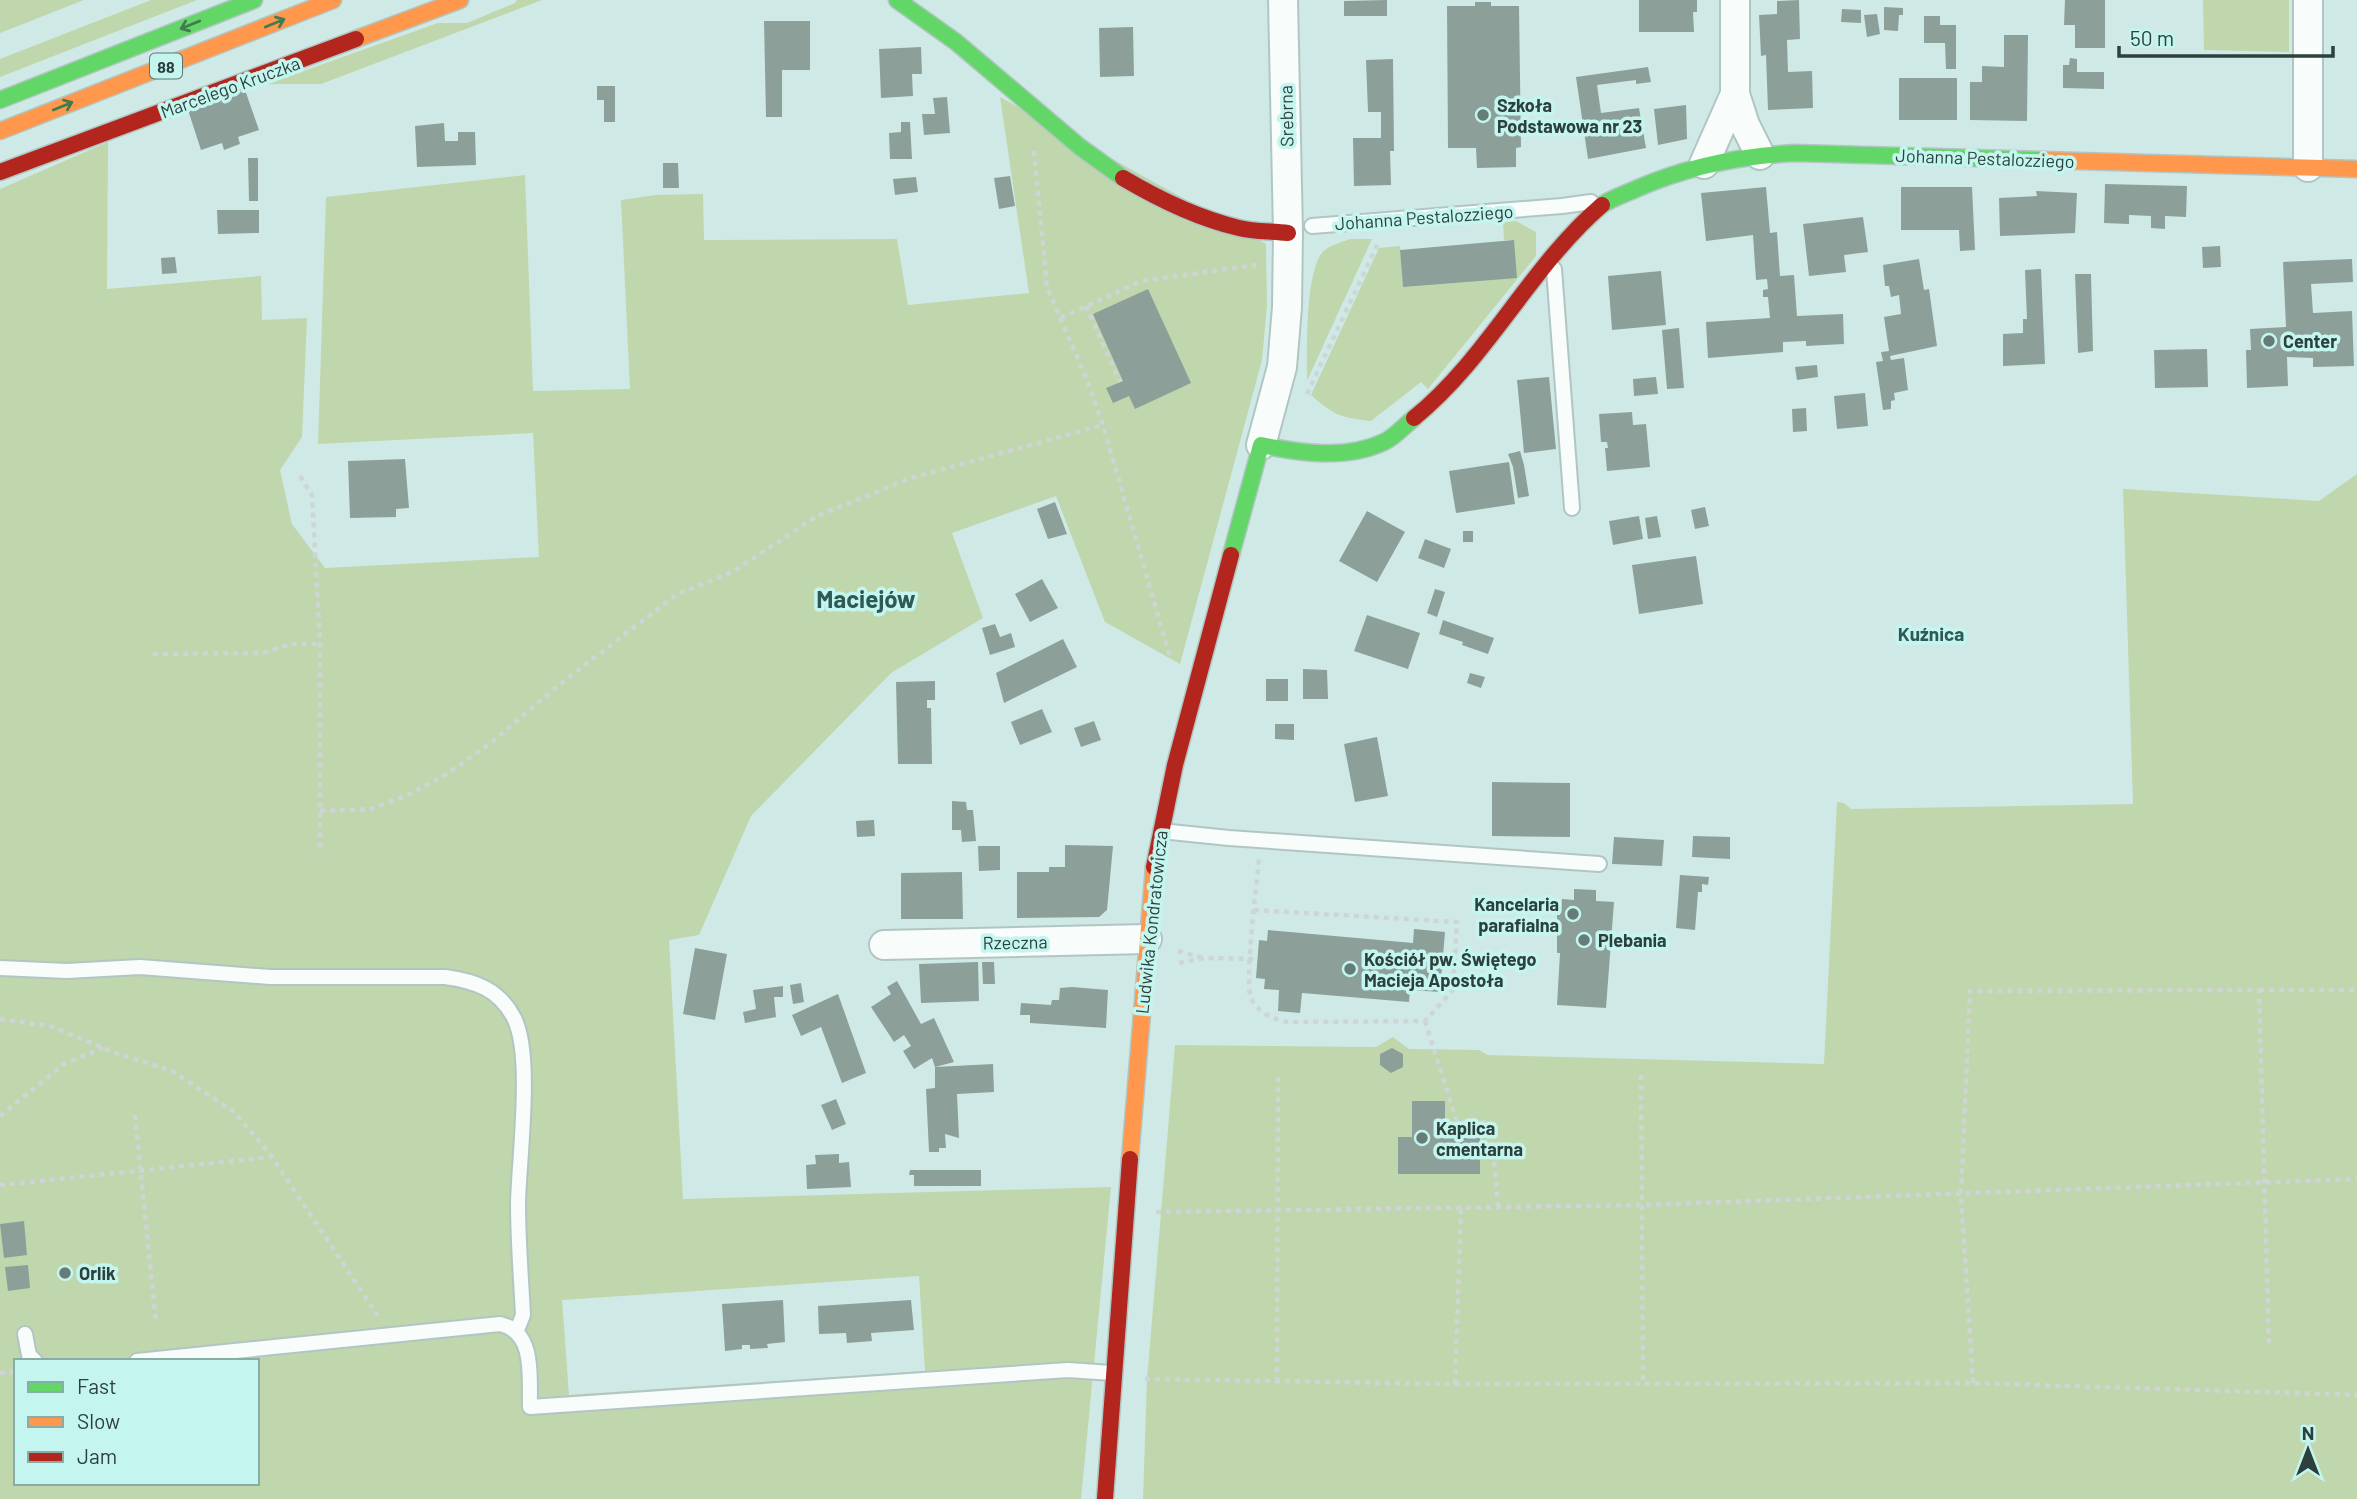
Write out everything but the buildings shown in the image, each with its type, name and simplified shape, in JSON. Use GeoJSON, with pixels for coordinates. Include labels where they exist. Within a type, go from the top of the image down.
{"type":"FeatureCollection","features":[{"type":"Feature","properties":{"kind":"street","name":"88"},"geometry":{"type":"LineString","coordinates":[[0,100],[254,0]]}},
{"type":"Feature","properties":{"kind":"street","name":"88"},"geometry":{"type":"LineString","coordinates":[[0,131],[333,0]]}},
{"type":"Feature","properties":{"kind":"street","name":"Marcelego Kruczka"},"geometry":{"type":"LineString","coordinates":[[0,172],[460,0]]}},
{"type":"Feature","properties":{"kind":"street"},"geometry":{"type":"LineString","coordinates":[[897,0],[972,54],[1084,150],[1164,202],[1213,222],[1262,232],[1300,229]]}},
{"type":"Feature","properties":{"kind":"street","name":"Srebrna"},"geometry":{"type":"LineString","coordinates":[[1283,0],[1300,229]]}},
{"type":"Feature","properties":{"kind":"street"},"geometry":{"type":"LineString","coordinates":[[1735,0],[1735,94],[1759,155]]}},
{"type":"Feature","properties":{"kind":"street"},"geometry":{"type":"LineString","coordinates":[[2308,0],[2308,167]]}},
{"type":"Feature","properties":{"kind":"street"},"geometry":{"type":"LineString","coordinates":[[1704,164],[1735,94]]}},
{"type":"Feature","properties":{"kind":"street","name":"Johanna Pestalozziego"},"geometry":{"type":"LineString","coordinates":[[1261,445],[1315,453],[1366,448],[1386,441],[1443,393],[1584,221],[1606,202],[1619,195],[1704,164],[1759,155],[1899,155],[2357,169]]}},
{"type":"Feature","properties":{"kind":"street","name":"Ludwika Kondratowicza"},"geometry":{"type":"LineString","coordinates":[[1105,1499],[1154,860],[1175,765],[1284,353],[1287,307],[1300,229]]}},
{"type":"Feature","properties":{"kind":"street","name":"Rzeczna"},"geometry":{"type":"LineString","coordinates":[[884,945],[1147,939]]}},
{"type":"Feature","properties":{"kind":"lane","name":"Johanna Pestalozziego"},"geometry":{"type":"LineString","coordinates":[[1300,229],[1562,206],[1619,195]]}},
{"type":"Feature","properties":{"kind":"lane"},"geometry":{"type":"LineString","coordinates":[[1553,258],[1572,508]]}},
{"type":"Feature","properties":{"kind":"lane"},"geometry":{"type":"LineString","coordinates":[[1160,831],[1599,864]]}},
{"type":"Feature","properties":{"kind":"lane"},"geometry":{"type":"LineString","coordinates":[[0,968],[68,971],[140,967],[270,977],[445,977],[466,979],[497,994],[515,1019],[523,1056],[518,1203],[523,1314],[516,1330]]}},
{"type":"Feature","properties":{"kind":"lane"},"geometry":{"type":"LineString","coordinates":[[156,1359],[500,1324],[516,1330],[526,1346],[530,1407],[1068,1370],[1113,1373]]}},
{"type":"Feature","properties":{"kind":"lane"},"geometry":{"type":"LineString","coordinates":[[25,1334],[29,1355],[33,1359]]}},
{"type":"Feature","properties":{"kind":"path"},"geometry":{"type":"LineString","coordinates":[[1030,105],[1047,287],[1103,425],[1171,660],[1177,663]]}},
{"type":"Feature","properties":{"kind":"path"},"geometry":{"type":"LineString","coordinates":[[1307,394],[1381,237]]}},
{"type":"Feature","properties":{"kind":"path"},"geometry":{"type":"LineString","coordinates":[[1060,318],[1141,281],[1258,265]]}},
{"type":"Feature","properties":{"kind":"path"},"geometry":{"type":"LineString","coordinates":[[1086,306],[1120,382]]}},
{"type":"Feature","properties":{"kind":"path"},"geometry":{"type":"LineString","coordinates":[[320,811],[371,808],[410,794],[445,775],[491,743],[555,688],[676,595],[734,571],[817,516],[911,478],[1103,425]]}},
{"type":"Feature","properties":{"kind":"path"},"geometry":{"type":"LineString","coordinates":[[300,476],[312,495],[320,644],[320,853]]}},
{"type":"Feature","properties":{"kind":"path"},"geometry":{"type":"LineString","coordinates":[[153,654],[263,653],[291,644],[320,644]]}},
{"type":"Feature","properties":{"kind":"path"},"geometry":{"type":"LineString","coordinates":[[1254,910],[1457,922],[1453,989],[1424,1021],[1280,1021],[1269,1017],[1252,1001],[1249,991],[1250,959],[1254,910],[1260,840]]}},
{"type":"Feature","properties":{"kind":"path"},"geometry":{"type":"LineString","coordinates":[[1174,950],[1204,958],[1258,959]]}},
{"type":"Feature","properties":{"kind":"path"},"geometry":{"type":"LineString","coordinates":[[1172,963],[1204,958]]}},
{"type":"Feature","properties":{"kind":"path"},"geometry":{"type":"LineString","coordinates":[[2259,990],[2269,1345]]}},
{"type":"Feature","properties":{"kind":"path"},"geometry":{"type":"LineString","coordinates":[[1973,1383],[1961,1194],[1970,991],[2357,990]]}},
{"type":"Feature","properties":{"kind":"path"},"geometry":{"type":"LineString","coordinates":[[0,1019],[50,1026],[173,1072],[233,1111],[272,1157],[388,1335]]}},
{"type":"Feature","properties":{"kind":"path"},"geometry":{"type":"LineString","coordinates":[[1424,1021],[1457,1122],[1491,1122],[1498,1208]]}},
{"type":"Feature","properties":{"kind":"path"},"geometry":{"type":"LineString","coordinates":[[0,1116],[64,1064],[104,1048]]}},
{"type":"Feature","properties":{"kind":"path"},"geometry":{"type":"LineString","coordinates":[[1278,1073],[1278,1382]]}},
{"type":"Feature","properties":{"kind":"path"},"geometry":{"type":"LineString","coordinates":[[1641,1075],[1643,1384]]}},
{"type":"Feature","properties":{"kind":"path"},"geometry":{"type":"LineString","coordinates":[[135,1115],[156,1323]]}},
{"type":"Feature","properties":{"kind":"path"},"geometry":{"type":"LineString","coordinates":[[0,1185],[272,1157]]}},
{"type":"Feature","properties":{"kind":"path"},"geometry":{"type":"LineString","coordinates":[[1125,1217],[1162,1211],[1276,1212],[1642,1205],[2357,1179]]}},
{"type":"Feature","properties":{"kind":"path"},"geometry":{"type":"LineString","coordinates":[[1455,1384],[1461,1208]]}},
{"type":"Feature","properties":{"kind":"path"},"geometry":{"type":"LineString","coordinates":[[1113,1373],[1147,1380],[1455,1384],[1973,1383],[2357,1395]]}},
{"type":"Feature","properties":{"kind":"green space"},"geometry":{"type":"Polygon","coordinates":[[[0,0],[84,0],[0,33],[0,0]]]}},
{"type":"Feature","properties":{"kind":"green space"},"geometry":{"type":"Polygon","coordinates":[[[151,0],[197,0],[0,77],[0,59],[151,0]]]}},
{"type":"Feature","properties":{"kind":"green space"},"geometry":{"type":"Polygon","coordinates":[[[517,0],[542,0],[321,84],[267,84],[438,23],[467,23],[517,0]]]}},
{"type":"Feature","properties":{"kind":"green space"},"geometry":{"type":"Polygon","coordinates":[[[2203,0],[2289,0],[2289,52],[2204,50],[2203,0]]]}},
{"type":"Feature","properties":{"kind":"green space"},"geometry":{"type":"Polygon","coordinates":[[[1000,97],[1266,244],[1267,305],[1262,360],[1180,664],[1105,622],[1056,496],[952,533],[983,618],[891,673],[751,816],[699,935],[669,940],[683,1199],[1111,1187],[1081,1499],[0,1499],[0,189],[108,142],[107,289],[261,276],[262,320],[307,318],[302,437],[280,470],[292,524],[325,568],[539,557],[533,433],[318,444],[326,197],[525,175],[533,391],[630,389],[621,200],[656,195],[703,194],[704,240],[897,239],[908,305],[1029,293],[1000,97]],[[919,1276],[562,1300],[569,1395],[925,1371],[919,1276]]]}},
{"type":"Feature","properties":{"kind":"green space"},"geometry":{"type":"Polygon","coordinates":[[[1516,221],[1536,232],[1536,256],[1428,389],[1421,382],[1371,421],[1338,414],[1311,395],[1379,248],[1400,246],[1403,286],[1513,240],[1504,240],[1503,222],[1516,221]]]}},
{"type":"Feature","properties":{"kind":"green space"},"geometry":{"type":"Polygon","coordinates":[[[1350,239],[1372,239],[1307,381],[1308,315],[1316,265],[1327,248],[1350,239]]]}},
{"type":"Feature","properties":{"kind":"green space"},"geometry":{"type":"Polygon","coordinates":[[[2357,474],[2357,1499],[1143,1499],[1147,1380],[1175,1045],[1376,1047],[1393,1037],[1409,1049],[1479,1050],[1488,1055],[1824,1064],[1837,802],[1844,803],[1851,809],[2133,804],[2123,489],[2319,501],[2357,474]]]}},
{"type":"Feature","properties":{"kind":"traffic: fast"},"geometry":{"type":"LineString","coordinates":[[0,100],[254,0]]}},
{"type":"Feature","properties":{"kind":"traffic: fast"},"geometry":{"type":"LineString","coordinates":[[897,0],[956,42],[1080,147],[1123,178]]}},
{"type":"Feature","properties":{"kind":"traffic: fast"},"geometry":{"type":"LineString","coordinates":[[1602,205],[1655,181],[1694,168],[1774,154],[2043,160]]}},
{"type":"Feature","properties":{"kind":"traffic: fast"},"geometry":{"type":"LineString","coordinates":[[1231,555],[1261,445],[1307,452],[1354,451],[1388,440],[1414,418]]}},
{"type":"Feature","properties":{"kind":"traffic: slow"},"geometry":{"type":"LineString","coordinates":[[0,131],[333,0]]}},
{"type":"Feature","properties":{"kind":"traffic: slow"},"geometry":{"type":"LineString","coordinates":[[356,39],[460,0]]}},
{"type":"Feature","properties":{"kind":"traffic: slow"},"geometry":{"type":"LineString","coordinates":[[2043,160],[2357,169]]}},
{"type":"Feature","properties":{"kind":"traffic: slow"},"geometry":{"type":"LineString","coordinates":[[1130,1159],[1154,867]]}},
{"type":"Feature","properties":{"kind":"traffic: jam"},"geometry":{"type":"LineString","coordinates":[[0,172],[356,39]]}},
{"type":"Feature","properties":{"kind":"traffic: jam"},"geometry":{"type":"LineString","coordinates":[[1123,178],[1165,201],[1208,219],[1245,229],[1288,233]]}},
{"type":"Feature","properties":{"kind":"traffic: jam"},"geometry":{"type":"LineString","coordinates":[[1414,418],[1464,368],[1553,256],[1576,229],[1602,205]]}},
{"type":"Feature","properties":{"kind":"traffic: jam"},"geometry":{"type":"LineString","coordinates":[[1154,867],[1175,765],[1231,555]]}},
{"type":"Feature","properties":{"kind":"traffic: jam"},"geometry":{"type":"LineString","coordinates":[[1105,1499],[1130,1159]]}},
{"type":"Feature","properties":{"kind":"place","name":"Szkoła Podstawowa nr 23"},"geometry":{"type":"Point","coordinates":[1483,115]}},
{"type":"Feature","properties":{"kind":"place","name":"Center"},"geometry":{"type":"Point","coordinates":[2269,341]}},
{"type":"Feature","properties":{"kind":"place","name":"Kancelaria parafialna"},"geometry":{"type":"Point","coordinates":[1573,914]}},
{"type":"Feature","properties":{"kind":"place","name":"Plebania"},"geometry":{"type":"Point","coordinates":[1584,940]}},
{"type":"Feature","properties":{"kind":"place","name":"Kościół pw. Świętego Macieja Apostoła"},"geometry":{"type":"Point","coordinates":[1350,969]}},
{"type":"Feature","properties":{"kind":"place","name":"Kaplica cmentarna"},"geometry":{"type":"Point","coordinates":[1422,1138]}},
{"type":"Feature","properties":{"kind":"place","name":"Orlik"},"geometry":{"type":"Point","coordinates":[65,1273]}},
{"type":"Feature","properties":{"kind":"district","name":"Maciejów"},"geometry":{"type":"Point","coordinates":[866,598]}},
{"type":"Feature","properties":{"kind":"district","name":"Kuźnica"},"geometry":{"type":"Point","coordinates":[1931,633]}}]}
